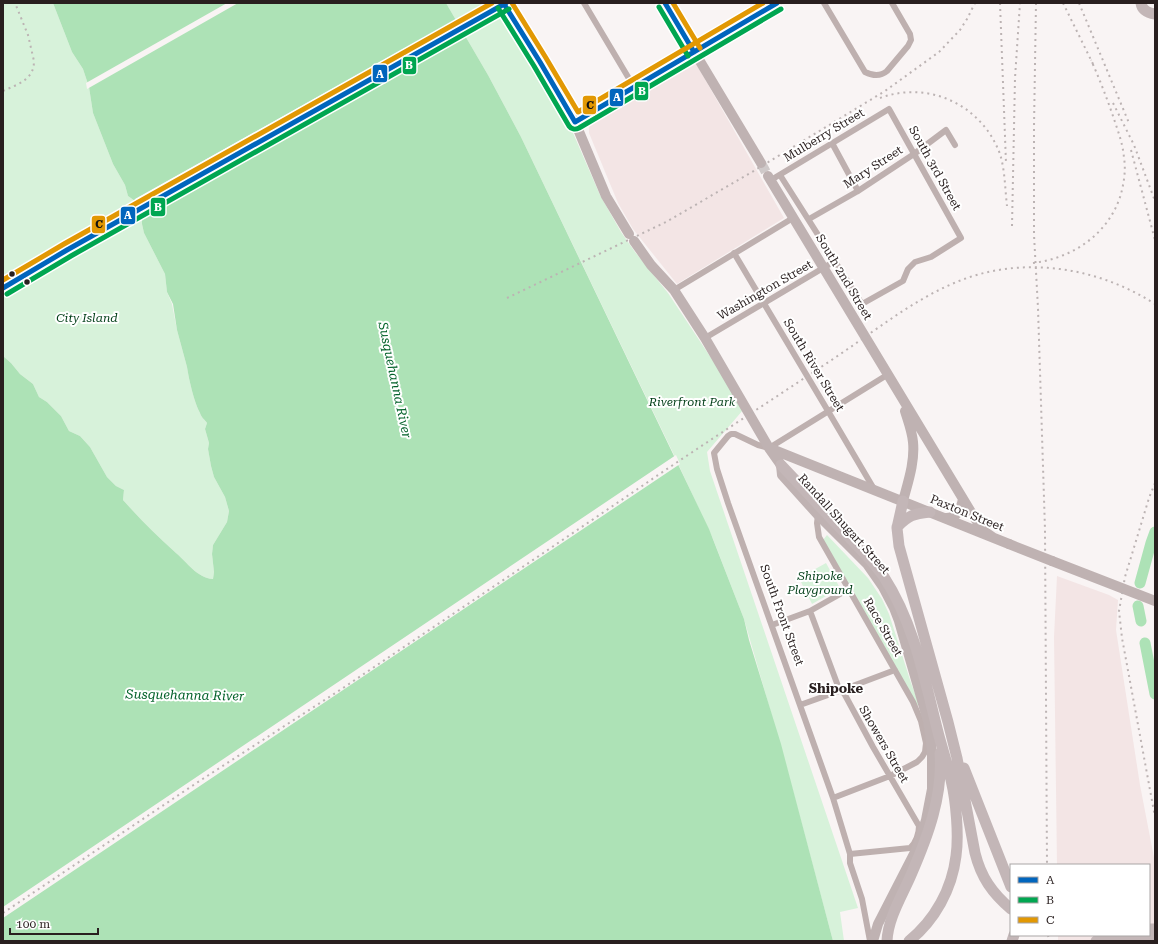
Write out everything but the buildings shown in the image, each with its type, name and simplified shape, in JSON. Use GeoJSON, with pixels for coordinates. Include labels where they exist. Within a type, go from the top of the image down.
{"type":"FeatureCollection","features":[{"type":"Feature","properties":{"kind":"highway"},"geometry":{"type":"LineString","coordinates":[[1141,3],[1141,6],[1146,11],[1155,14]]}},
{"type":"Feature","properties":{"kind":"highway"},"geometry":{"type":"LineString","coordinates":[[782,465],[883,575],[905,616],[929,694],[939,737],[952,781],[957,834],[956,856],[950,882],[941,902],[932,917],[918,934],[909,941]]}},
{"type":"Feature","properties":{"kind":"highway"},"geometry":{"type":"LineString","coordinates":[[903,501],[897,528],[902,561],[957,758],[978,868],[993,892],[1007,906]]}},
{"type":"Feature","properties":{"kind":"highway"},"geometry":{"type":"LineString","coordinates":[[897,528],[905,519],[915,513],[930,512]]}},
{"type":"Feature","properties":{"kind":"highway"},"geometry":{"type":"LineString","coordinates":[[948,722],[961,760],[1010,884]]}},
{"type":"Feature","properties":{"kind":"highway"},"geometry":{"type":"LineString","coordinates":[[887,941],[887,934],[892,919],[931,826],[940,783],[941,760],[939,737]]}},
{"type":"Feature","properties":{"kind":"highway"},"geometry":{"type":"LineString","coordinates":[[1096,941],[1155,937]]}},
{"type":"Feature","properties":{"kind":"main road"},"geometry":{"type":"LineString","coordinates":[[3,288],[67,250],[470,24],[504,3],[575,122],[606,196],[631,237],[651,265],[674,290],[705,338],[769,448],[782,465]]}},
{"type":"Feature","properties":{"kind":"main road"},"geometry":{"type":"LineString","coordinates":[[665,3],[761,164]]}},
{"type":"Feature","properties":{"kind":"main road"},"geometry":{"type":"LineString","coordinates":[[575,122],[777,3]]}},
{"type":"Feature","properties":{"kind":"main road","name":"South 2nd Street"},"geometry":{"type":"LineString","coordinates":[[770,178],[962,499],[980,525],[994,538]]}},
{"type":"Feature","properties":{"kind":"main road","name":"South 2nd Street"},"geometry":{"type":"LineString","coordinates":[[897,391],[905,411],[913,441],[912,464],[903,501]]}},
{"type":"Feature","properties":{"kind":"main road","name":"Paxton Street"},"geometry":{"type":"LineString","coordinates":[[769,448],[1155,601]]}},
{"type":"Feature","properties":{"kind":"main road","name":"Randall Shugart Street"},"geometry":{"type":"LineString","coordinates":[[782,465],[782,475],[818,515],[867,564],[889,598],[899,621],[906,643],[928,721],[932,742],[932,789],[926,820],[916,850],[878,924],[871,941]]}},
{"type":"Feature","properties":{"kind":"main road"},"geometry":{"type":"LineString","coordinates":[[945,518],[952,518],[956,514],[960,509],[962,499]]}},
{"type":"Feature","properties":{"kind":"street"},"geometry":{"type":"LineString","coordinates":[[584,3],[634,87]]}},
{"type":"Feature","properties":{"kind":"street"},"geometry":{"type":"LineString","coordinates":[[824,3],[863,69],[871,75],[884,74],[908,46],[911,40],[910,34],[892,3]]}},
{"type":"Feature","properties":{"kind":"street","name":"Mulberry Street"},"geometry":{"type":"LineString","coordinates":[[770,178],[780,175],[889,109]]}},
{"type":"Feature","properties":{"kind":"street","name":"South 3rd Street"},"geometry":{"type":"LineString","coordinates":[[835,261],[862,304],[902,280],[908,269],[915,262],[931,257],[961,238],[889,109]]}},
{"type":"Feature","properties":{"kind":"street","name":"Mary Street"},"geometry":{"type":"LineString","coordinates":[[809,220],[858,191],[914,154],[946,130],[955,145]]}},
{"type":"Feature","properties":{"kind":"street"},"geometry":{"type":"LineString","coordinates":[[832,143],[858,191]]}},
{"type":"Feature","properties":{"kind":"street"},"geometry":{"type":"LineString","coordinates":[[780,175],[835,261]]}},
{"type":"Feature","properties":{"kind":"street"},"geometry":{"type":"LineString","coordinates":[[674,290],[793,218]]}},
{"type":"Feature","properties":{"kind":"street","name":"South River Street"},"geometry":{"type":"LineString","coordinates":[[734,253],[874,489]]}},
{"type":"Feature","properties":{"kind":"street","name":"Washington Street"},"geometry":{"type":"LineString","coordinates":[[705,338],[835,261]]}},
{"type":"Feature","properties":{"kind":"street"},"geometry":{"type":"LineString","coordinates":[[769,448],[887,375]]}},
{"type":"Feature","properties":{"kind":"street","name":"South Front Street"},"geometry":{"type":"LineString","coordinates":[[769,448],[758,445],[735,434],[731,434],[714,453],[717,469],[726,496],[833,798],[850,854],[850,863],[862,899],[871,941]]}},
{"type":"Feature","properties":{"kind":"street","name":"Race Street"},"geometry":{"type":"LineString","coordinates":[[818,515],[817,523],[819,537],[913,702],[921,722],[926,743],[925,752],[917,762],[890,776]]}},
{"type":"Feature","properties":{"kind":"street"},"geometry":{"type":"LineString","coordinates":[[772,625],[810,611],[849,589]]}},
{"type":"Feature","properties":{"kind":"street","name":"Showers Street"},"geometry":{"type":"LineString","coordinates":[[810,611],[838,686],[842,690],[919,826],[914,843],[910,848],[850,854]]}},
{"type":"Feature","properties":{"kind":"street"},"geometry":{"type":"LineString","coordinates":[[800,705],[895,670]]}},
{"type":"Feature","properties":{"kind":"street"},"geometry":{"type":"LineString","coordinates":[[833,798],[890,776]]}},
{"type":"Feature","properties":{"kind":"shaded area"},"geometry":{"type":"Polygon","coordinates":[[[694,60],[784,218],[677,284],[633,229],[618,203],[589,133],[589,124],[694,60]]]}},
{"type":"Feature","properties":{"kind":"shaded area"},"geometry":{"type":"Polygon","coordinates":[[[1057,576],[1109,595],[1118,600],[1116,630],[1140,785],[1155,863],[1155,941],[1058,941],[1058,936],[1150,936],[1150,864],[1057,864],[1054,637],[1057,576]]]}},
{"type":"Feature","properties":{"kind":"green space","name":"City Island"},"geometry":{"type":"Polygon","coordinates":[[[3,3],[53,3],[72,52],[83,69],[89,87],[93,113],[113,164],[125,185],[128,196],[135,201],[142,214],[144,233],[165,274],[167,292],[172,304],[192,391],[202,417],[207,423],[205,429],[209,443],[208,449],[211,466],[214,477],[225,497],[229,511],[227,522],[213,545],[213,579],[197,573],[136,514],[123,500],[124,490],[116,486],[107,477],[90,447],[80,436],[69,431],[61,416],[47,402],[39,397],[33,384],[20,374],[3,356],[3,3]]]}},
{"type":"Feature","properties":{"kind":"green space","name":"Riverfront Park"},"geometry":{"type":"Polygon","coordinates":[[[446,3],[497,3],[570,126],[600,195],[621,232],[668,293],[721,373],[743,410],[707,452],[710,471],[858,908],[840,912],[844,941],[833,941],[786,765],[744,619],[713,539],[521,137],[488,75],[446,3]]]}},
{"type":"Feature","properties":{"kind":"green space"},"geometry":{"type":"Polygon","coordinates":[[[827,535],[868,578],[882,599],[889,614],[919,704],[916,706],[823,540],[827,535]]]}},
{"type":"Feature","properties":{"kind":"green space","name":"Shipoke Playground"},"geometry":{"type":"Polygon","coordinates":[[[826,563],[840,588],[812,604],[799,578],[826,563]]]}},
{"type":"Feature","properties":{"kind":"water","name":"Susquehanna River"},"geometry":{"type":"Polygon","coordinates":[[[53,3],[446,3],[488,75],[521,137],[709,529],[744,619],[781,744],[833,941],[3,941],[3,356],[20,374],[33,384],[39,397],[47,402],[61,416],[69,431],[80,436],[90,447],[107,477],[116,486],[124,490],[123,500],[129,507],[155,534],[197,573],[207,578],[213,579],[213,545],[227,522],[229,511],[225,497],[214,477],[211,466],[208,449],[209,443],[205,429],[207,423],[202,417],[192,391],[177,330],[173,304],[167,292],[165,274],[144,233],[142,214],[135,201],[128,196],[125,185],[113,164],[93,113],[89,87],[83,69],[72,52],[53,3]]]}},
{"type":"Feature","properties":{"kind":"pier"},"geometry":{"type":"Polygon","coordinates":[[[227,3],[238,3],[87,89],[86,83],[227,3]]]}},
{"type":"Feature","properties":{"kind":"pier"},"geometry":{"type":"Polygon","coordinates":[[[457,19],[467,35],[267,143],[142,214],[135,199],[457,19]]]}},
{"type":"Feature","properties":{"kind":"pier"},"geometry":{"type":"Polygon","coordinates":[[[676,455],[680,464],[3,918],[3,907],[676,455]]]}},
{"type":"Feature","properties":{"kind":"waterway"},"geometry":{"type":"LineString","coordinates":[[1140,583],[1155,532]]}},
{"type":"Feature","properties":{"kind":"waterway"},"geometry":{"type":"LineString","coordinates":[[1138,606],[1141,621]]}},
{"type":"Feature","properties":{"kind":"waterway"},"geometry":{"type":"LineString","coordinates":[[1145,643],[1155,694]]}},
{"type":"Feature","properties":{"kind":"tunnel"},"geometry":{"type":"LineString","coordinates":[[761,163],[768,176]]}},
{"type":"Feature","properties":{"kind":"railway"},"geometry":{"type":"LineString","coordinates":[[3,91],[28,77],[31,73],[34,61],[28,35],[15,3]]}},
{"type":"Feature","properties":{"kind":"railway"},"geometry":{"type":"LineString","coordinates":[[507,298],[666,222],[752,172],[885,91],[939,52],[960,30],[975,3]]}},
{"type":"Feature","properties":{"kind":"railway"},"geometry":{"type":"LineString","coordinates":[[1000,3],[1006,163]]}},
{"type":"Feature","properties":{"kind":"railway"},"geometry":{"type":"LineString","coordinates":[[1012,226],[1015,78],[1020,3]]}},
{"type":"Feature","properties":{"kind":"railway"},"geometry":{"type":"LineString","coordinates":[[1036,3],[1034,235],[1038,308],[1045,530],[1047,864]]}},
{"type":"Feature","properties":{"kind":"railway"},"geometry":{"type":"LineString","coordinates":[[1063,3],[1093,64]]}},
{"type":"Feature","properties":{"kind":"railway"},"geometry":{"type":"LineString","coordinates":[[1079,3],[1129,123]]}},
{"type":"Feature","properties":{"kind":"railway"},"geometry":{"type":"LineString","coordinates":[[1033,263],[1062,256],[1088,242],[1108,221],[1121,194],[1125,167],[1122,144],[1107,98],[1091,60]]}},
{"type":"Feature","properties":{"kind":"railway"},"geometry":{"type":"LineString","coordinates":[[880,98],[898,93],[917,92],[935,95],[952,101],[967,110],[981,122],[992,137],[1000,154],[1004,173],[1007,206]]}},
{"type":"Feature","properties":{"kind":"railway"},"geometry":{"type":"LineString","coordinates":[[1113,103],[1134,145],[1155,201]]}},
{"type":"Feature","properties":{"kind":"railway"},"geometry":{"type":"LineString","coordinates":[[1131,150],[1155,240]]}},
{"type":"Feature","properties":{"kind":"railway"},"geometry":{"type":"LineString","coordinates":[[3,913],[195,784],[343,688],[903,311],[937,291],[973,276],[996,270],[1044,268],[1067,270],[1090,275],[1135,292],[1155,304]]}},
{"type":"Feature","properties":{"kind":"railway"},"geometry":{"type":"LineString","coordinates":[[1155,483],[1125,577],[1119,611],[1122,638],[1155,817]]}},
{"type":"Feature","properties":{"kind":"railway"},"geometry":{"type":"LineString","coordinates":[[1048,936],[1049,941]]}},
{"type":"Feature","properties":{"kind":"transit line","name":"C"},"geometry":{"type":"LineString","coordinates":[[3,280],[64,244],[492,3]]}},
{"type":"Feature","properties":{"kind":"transit line","name":"A"},"geometry":{"type":"LineString","coordinates":[[3,288],[67,250],[506,3]]}},
{"type":"Feature","properties":{"kind":"transit line","name":"C"},"geometry":{"type":"LineString","coordinates":[[512,3],[578,112],[763,3]]}},
{"type":"Feature","properties":{"kind":"transit line","name":"A"},"geometry":{"type":"LineString","coordinates":[[665,3],[694,52]]}},
{"type":"Feature","properties":{"kind":"transit line","name":"C"},"geometry":{"type":"LineString","coordinates":[[673,3],[700,48]]}},
{"type":"Feature","properties":{"kind":"transit line","name":"A"},"geometry":{"type":"LineString","coordinates":[[504,4],[575,122],[777,3]]}},
{"type":"Feature","properties":{"kind":"transit line","name":"B"},"geometry":{"type":"LineString","coordinates":[[659,7],[688,56]]}},
{"type":"Feature","properties":{"kind":"transit line","name":"B"},"geometry":{"type":"LineString","coordinates":[[498,8],[569,126],[575,129],[781,9]]}},
{"type":"Feature","properties":{"kind":"transit line","name":"B"},"geometry":{"type":"LineString","coordinates":[[7,294],[71,256],[509,9]]}},
{"type":"Feature","properties":{"kind":"district","name":"Shipoke"},"geometry":{"type":"Point","coordinates":[836,688]}}]}
